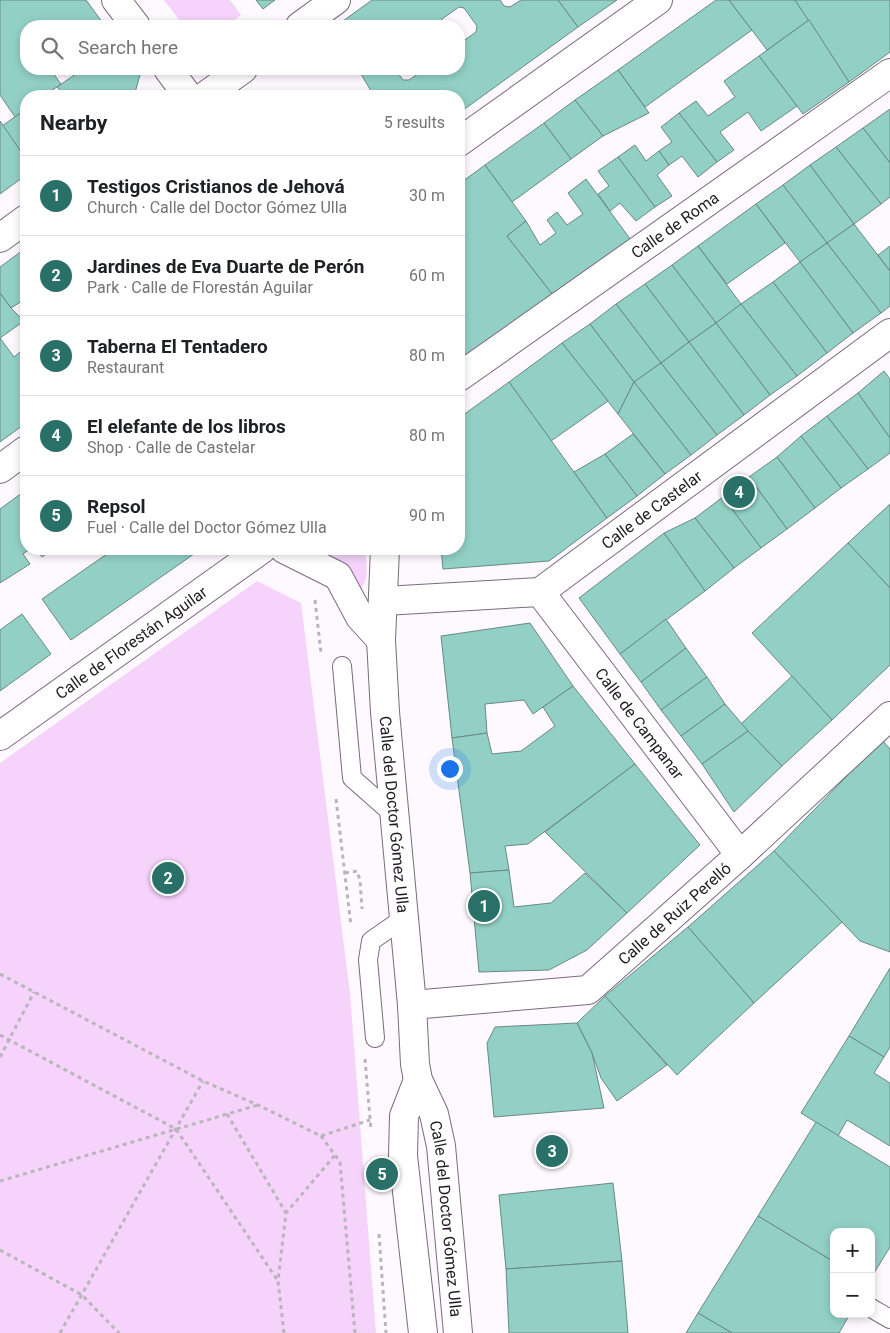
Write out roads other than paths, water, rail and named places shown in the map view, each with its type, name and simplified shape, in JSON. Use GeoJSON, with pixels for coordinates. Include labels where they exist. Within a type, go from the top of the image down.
{"type":"FeatureCollection","features":[{"type":"Feature","properties":{"kind":"street"},"geometry":{"type":"LineString","coordinates":[[116,0],[131,20]]}},
{"type":"Feature","properties":{"kind":"street"},"geometry":{"type":"LineString","coordinates":[[308,20],[336,0]]}},
{"type":"Feature","properties":{"kind":"street"},"geometry":{"type":"LineString","coordinates":[[465,138],[658,0]]}},
{"type":"Feature","properties":{"kind":"street","name":"Calle de Roma"},"geometry":{"type":"LineString","coordinates":[[465,373],[890,72]]}},
{"type":"Feature","properties":{"kind":"street"},"geometry":{"type":"LineString","coordinates":[[172,75],[184,90]]}},
{"type":"Feature","properties":{"kind":"street"},"geometry":{"type":"LineString","coordinates":[[213,90],[235,75]]}},
{"type":"Feature","properties":{"kind":"street"},"geometry":{"type":"LineString","coordinates":[[0,238],[20,223]]}},
{"type":"Feature","properties":{"kind":"street","name":"Calle de Castelar"},"geometry":{"type":"LineString","coordinates":[[540,592],[890,333]]}},
{"type":"Feature","properties":{"kind":"street"},"geometry":{"type":"LineString","coordinates":[[0,469],[20,454]]}},
{"type":"Feature","properties":{"kind":"street","name":"Calle de Florestán Aguilar"},"geometry":{"type":"LineString","coordinates":[[0,736],[254,555]]}},
{"type":"Feature","properties":{"kind":"street"},"geometry":{"type":"LineString","coordinates":[[296,555],[338,576],[360,617],[381,640]]}},
{"type":"Feature","properties":{"kind":"street","name":"Calle del Doctor Gómez Ulla"},"geometry":{"type":"LineString","coordinates":[[386,555],[381,640],[385,712],[418,1080],[434,1114],[441,1146],[458,1333]]}},
{"type":"Feature","properties":{"kind":"street"},"geometry":{"type":"LineString","coordinates":[[384,601],[540,592]]}},
{"type":"Feature","properties":{"kind":"street","name":"Calle de Campanar"},"geometry":{"type":"LineString","coordinates":[[540,592],[740,855]]}},
{"type":"Feature","properties":{"kind":"street","name":"Calle de Ruiz Perelló"},"geometry":{"type":"LineString","coordinates":[[412,1005],[588,990],[740,855],[890,716]]}},
{"type":"Feature","properties":{"kind":"street","name":"Calle del Doctor Gómez Ulla"},"geometry":{"type":"LineString","coordinates":[[418,1080],[404,1116],[403,1156],[423,1333]]}},
{"type":"Feature","properties":{"kind":"lane"},"geometry":{"type":"LineString","coordinates":[[342,666],[352,778],[394,815]]}},
{"type":"Feature","properties":{"kind":"lane"},"geometry":{"type":"LineString","coordinates":[[370,1044],[368,960],[372,941],[404,918]]}},
{"type":"Feature","properties":{"kind":"lane"},"geometry":{"type":"LineString","coordinates":[[875,1310],[890,1319]]}},
{"type":"Feature","properties":{"kind":"place","name":"El elefante de los libros"},"geometry":{"type":"Point","coordinates":[739,492]}},
{"type":"Feature","properties":{"kind":"place","name":"Jardines de Eva Duarte de Perón"},"geometry":{"type":"Point","coordinates":[168,878]}},
{"type":"Feature","properties":{"kind":"place","name":"Testigos Cristianos de Jehová"},"geometry":{"type":"Point","coordinates":[484,906]}},
{"type":"Feature","properties":{"kind":"place","name":"Taberna El Tentadero"},"geometry":{"type":"Point","coordinates":[552,1151]}},
{"type":"Feature","properties":{"kind":"place","name":"Repsol"},"geometry":{"type":"Point","coordinates":[382,1174]}}]}
